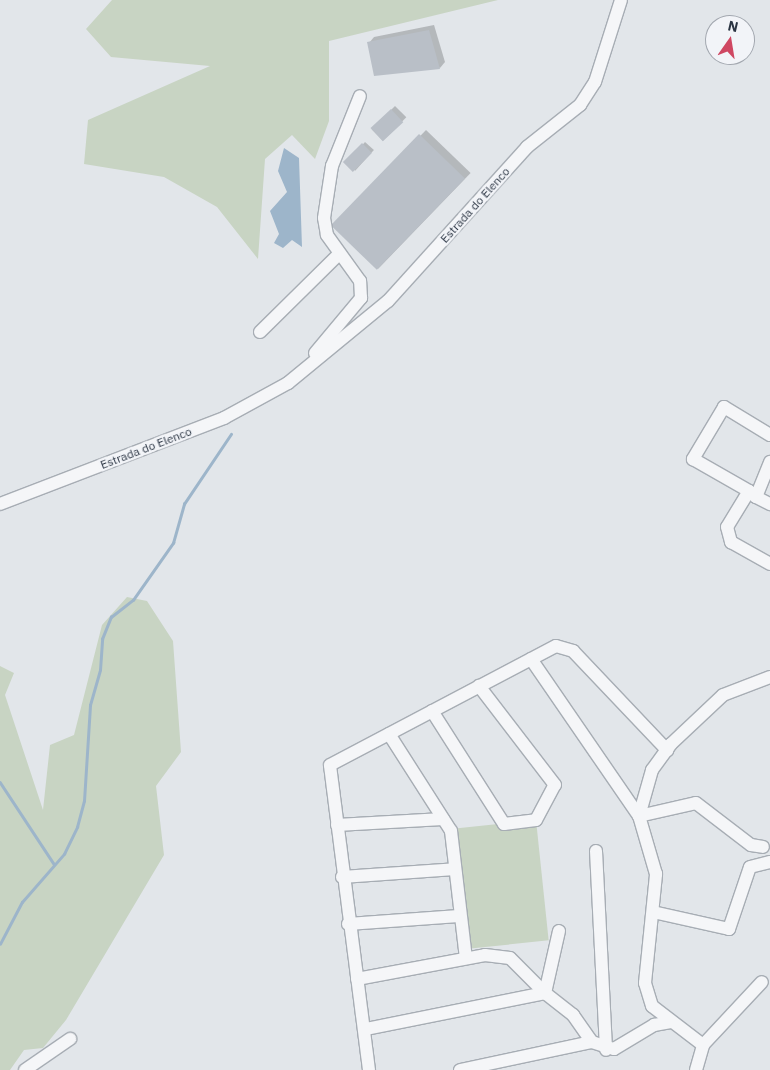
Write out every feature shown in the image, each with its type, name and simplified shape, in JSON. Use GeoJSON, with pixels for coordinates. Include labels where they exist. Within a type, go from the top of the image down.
{"type":"FeatureCollection","features":[{"type":"Feature","properties":{"kind":"street","name":"Estrada do Elenco"},"geometry":{"type":"LineString","coordinates":[[0,504],[224,418],[288,383],[388,301],[527,147],[580,105],[595,82],[621,0]]}},
{"type":"Feature","properties":{"kind":"street","name":"Estrada do Elenco"},"geometry":{"type":"LineString","coordinates":[[288,383],[361,298],[355,269],[339,254],[327,235],[327,188],[360,96]]}},
{"type":"Feature","properties":{"kind":"street"},"geometry":{"type":"LineString","coordinates":[[260,332],[339,254]]}},
{"type":"Feature","properties":{"kind":"street"},"geometry":{"type":"LineString","coordinates":[[770,435],[724,407],[693,459],[770,504]]}},
{"type":"Feature","properties":{"kind":"street"},"geometry":{"type":"LineString","coordinates":[[770,462],[752,494],[727,527],[731,542],[770,564]]}},
{"type":"Feature","properties":{"kind":"street"},"geometry":{"type":"LineString","coordinates":[[369,1070],[367,1029],[348,924],[330,765],[556,646],[573,651],[667,750]]}},
{"type":"Feature","properties":{"kind":"street"},"geometry":{"type":"LineString","coordinates":[[531,660],[639,816],[656,874],[645,983],[652,1006],[703,1045]]}},
{"type":"Feature","properties":{"kind":"street"},"geometry":{"type":"LineString","coordinates":[[639,816],[652,770],[667,750],[723,695],[770,677]]}},
{"type":"Feature","properties":{"kind":"street"},"geometry":{"type":"LineString","coordinates":[[432,711],[504,824],[536,820],[555,785],[479,686]]}},
{"type":"Feature","properties":{"kind":"street"},"geometry":{"type":"LineString","coordinates":[[389,734],[451,831],[459,916],[466,958]]}},
{"type":"Feature","properties":{"kind":"street"},"geometry":{"type":"LineString","coordinates":[[639,816],[696,803],[751,845],[763,847]]}},
{"type":"Feature","properties":{"kind":"street"},"geometry":{"type":"LineString","coordinates":[[337,825],[443,820]]}},
{"type":"Feature","properties":{"kind":"street"},"geometry":{"type":"LineString","coordinates":[[596,851],[606,1050]]}},
{"type":"Feature","properties":{"kind":"street"},"geometry":{"type":"LineString","coordinates":[[653,912],[729,928],[750,867],[770,862]]}},
{"type":"Feature","properties":{"kind":"street"},"geometry":{"type":"LineString","coordinates":[[342,877],[455,869]]}},
{"type":"Feature","properties":{"kind":"street"},"geometry":{"type":"LineString","coordinates":[[348,924],[459,916]]}},
{"type":"Feature","properties":{"kind":"street"},"geometry":{"type":"LineString","coordinates":[[545,993],[559,931]]}},
{"type":"Feature","properties":{"kind":"street"},"geometry":{"type":"LineString","coordinates":[[357,980],[466,958],[510,958],[545,993],[572,1015],[592,1042],[606,1050]]}},
{"type":"Feature","properties":{"kind":"street"},"geometry":{"type":"LineString","coordinates":[[696,1070],[703,1045],[762,982]]}},
{"type":"Feature","properties":{"kind":"street"},"geometry":{"type":"LineString","coordinates":[[367,1029],[545,993]]}},
{"type":"Feature","properties":{"kind":"street"},"geometry":{"type":"LineString","coordinates":[[606,1050],[654,1025],[671,1022]]}},
{"type":"Feature","properties":{"kind":"street"},"geometry":{"type":"LineString","coordinates":[[26,1070],[70,1039]]}},
{"type":"Feature","properties":{"kind":"street"},"geometry":{"type":"LineString","coordinates":[[460,1070],[592,1042]]}},
{"type":"Feature","properties":{"kind":"green space"},"geometry":{"type":"Polygon","coordinates":[[[112,0],[498,0],[329,41],[329,121],[315,159],[292,135],[265,159],[258,259],[217,207],[164,177],[84,164],[88,120],[210,66],[111,57],[86,29],[112,0]]]}},
{"type":"Feature","properties":{"kind":"green space"},"geometry":{"type":"Polygon","coordinates":[[[127,597],[147,601],[173,641],[181,752],[156,786],[164,855],[66,1020],[43,1048],[24,1050],[10,1070],[0,1070],[0,666],[14,673],[5,695],[43,810],[50,745],[74,735],[102,625],[127,597]]]}},
{"type":"Feature","properties":{"kind":"green space"},"geometry":{"type":"Polygon","coordinates":[[[536,820],[549,940],[463,949],[450,829],[536,820]]]}},
{"type":"Feature","properties":{"kind":"water"},"geometry":{"type":"Polygon","coordinates":[[[284,148],[299,158],[302,247],[292,240],[283,248],[274,243],[279,234],[270,211],[287,192],[278,171],[284,148]]]}},
{"type":"Feature","properties":{"kind":"building"},"geometry":{"type":"Polygon","coordinates":[[[429,30],[440,69],[374,76],[367,42],[429,30]]]}},
{"type":"Feature","properties":{"kind":"building"},"geometry":{"type":"Polygon","coordinates":[[[391,109],[403,122],[383,141],[371,128],[391,109]]]}},
{"type":"Feature","properties":{"kind":"building"},"geometry":{"type":"Polygon","coordinates":[[[419,134],[465,178],[377,270],[331,225],[419,134]]]}},
{"type":"Feature","properties":{"kind":"building"},"geometry":{"type":"Polygon","coordinates":[[[362,143],[372,153],[353,172],[343,162],[362,143]]]}},
{"type":"Feature","properties":{"kind":"waterway"},"geometry":{"type":"LineString","coordinates":[[0,944],[22,902],[64,854],[77,827],[84,801],[90,705],[100,670],[102,639],[111,617],[133,600],[173,543],[184,504],[231,434]]}},
{"type":"Feature","properties":{"kind":"waterway"},"geometry":{"type":"LineString","coordinates":[[0,782],[54,864]]}}]}
